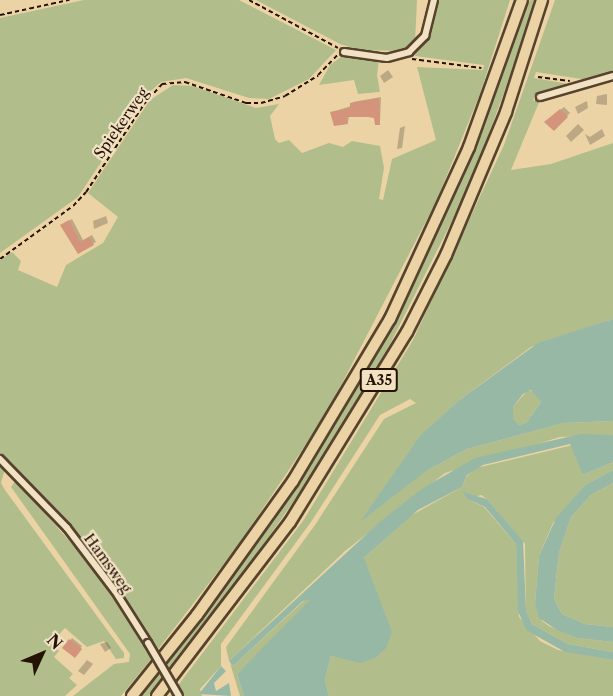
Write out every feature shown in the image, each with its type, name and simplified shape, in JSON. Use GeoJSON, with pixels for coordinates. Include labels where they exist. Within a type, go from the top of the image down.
{"type":"FeatureCollection","features":[{"type":"Feature","properties":{"kind":"highway","name":"A35"},"geometry":{"type":"LineString","coordinates":[[132,696],[197,615],[292,482],[390,320],[469,147],[522,0]]}},
{"type":"Feature","properties":{"kind":"highway","name":"A35"},"geometry":{"type":"LineString","coordinates":[[157,696],[290,522],[407,332],[477,183],[542,0]]}},
{"type":"Feature","properties":{"kind":"highway","name":"A35"},"geometry":{"type":"LineString","coordinates":[[534,27],[548,0]]}},
{"type":"Feature","properties":{"kind":"street"},"geometry":{"type":"LineString","coordinates":[[344,51],[387,58],[410,56],[425,36],[434,0]]}},
{"type":"Feature","properties":{"kind":"street"},"geometry":{"type":"LineString","coordinates":[[540,97],[613,76]]}},
{"type":"Feature","properties":{"kind":"street","name":"Hamsweg"},"geometry":{"type":"LineString","coordinates":[[0,459],[67,528],[115,591],[179,696]]}},
{"type":"Feature","properties":{"kind":"path"},"geometry":{"type":"LineString","coordinates":[[0,15],[69,0]]}},
{"type":"Feature","properties":{"kind":"path"},"geometry":{"type":"LineString","coordinates":[[249,0],[344,51]]}},
{"type":"Feature","properties":{"kind":"path","name":"Spiekerweg"},"geometry":{"type":"LineString","coordinates":[[0,259],[66,212],[86,192],[144,104],[162,84],[178,80],[246,103],[268,102],[299,88],[344,51]]}},
{"type":"Feature","properties":{"kind":"path"},"geometry":{"type":"LineString","coordinates":[[410,56],[481,68]]}},
{"type":"Feature","properties":{"kind":"path"},"geometry":{"type":"LineString","coordinates":[[538,77],[588,83]]}},
{"type":"Feature","properties":{"kind":"green space"},"geometry":{"type":"Polygon","coordinates":[[[84,0],[239,0],[336,50],[309,79],[269,99],[249,98],[186,78],[161,82],[145,96],[78,197],[0,253],[0,18],[84,0]]]}},
{"type":"Feature","properties":{"kind":"green space"},"geometry":{"type":"Polygon","coordinates":[[[256,0],[417,0],[415,41],[403,51],[360,50],[340,44],[256,0]]]}},
{"type":"Feature","properties":{"kind":"green space"},"geometry":{"type":"Polygon","coordinates":[[[437,0],[510,0],[480,94],[436,202],[325,416],[239,544],[156,652],[88,549],[0,454],[0,260],[12,252],[21,261],[18,270],[57,287],[66,265],[103,243],[118,217],[88,193],[150,100],[173,85],[193,86],[256,108],[279,104],[270,116],[275,139],[279,143],[289,140],[302,153],[329,143],[343,147],[352,141],[380,146],[384,168],[379,199],[383,200],[392,159],[436,140],[417,67],[483,70],[484,65],[415,56],[414,53],[429,34],[437,0]]]}},
{"type":"Feature","properties":{"kind":"green space"},"geometry":{"type":"Polygon","coordinates":[[[530,0],[538,0],[470,185],[376,372],[314,472],[247,568],[149,696],[139,696],[274,521],[367,371],[464,176],[530,0]]]}},
{"type":"Feature","properties":{"kind":"green space"},"geometry":{"type":"Polygon","coordinates":[[[555,0],[613,0],[613,73],[588,80],[536,72],[534,78],[574,85],[535,95],[533,101],[540,100],[511,170],[551,164],[613,143],[613,319],[531,347],[458,401],[420,437],[426,471],[467,449],[564,423],[613,421],[613,435],[560,437],[445,473],[345,551],[229,661],[226,647],[315,525],[384,419],[416,403],[410,399],[380,415],[311,522],[221,644],[221,666],[200,689],[202,696],[170,696],[303,521],[413,340],[504,145],[555,0]]]}},
{"type":"Feature","properties":{"kind":"green space"},"geometry":{"type":"Polygon","coordinates":[[[345,54],[379,60],[377,75],[380,92],[358,94],[354,80],[319,85],[330,65],[345,54]]]}},
{"type":"Feature","properties":{"kind":"green space"},"geometry":{"type":"Polygon","coordinates":[[[527,391],[535,391],[541,402],[527,422],[519,425],[513,418],[513,407],[527,391]]]}},
{"type":"Feature","properties":{"kind":"green space"},"geometry":{"type":"Polygon","coordinates":[[[573,445],[583,475],[613,462],[613,470],[585,485],[553,523],[539,556],[535,603],[542,621],[549,626],[577,638],[613,642],[613,652],[568,644],[532,624],[526,610],[525,544],[487,499],[481,495],[467,499],[484,507],[516,544],[519,617],[540,641],[558,650],[613,660],[613,696],[329,696],[325,680],[331,656],[360,662],[382,652],[363,559],[412,515],[462,487],[467,476],[476,468],[573,445]]]}},
{"type":"Feature","properties":{"kind":"green space"},"geometry":{"type":"Polygon","coordinates":[[[0,464],[5,469],[1,483],[5,490],[124,653],[124,658],[116,659],[104,641],[87,647],[65,628],[51,643],[59,651],[54,657],[73,674],[69,678],[77,685],[65,696],[0,696],[0,464]]]}},
{"type":"Feature","properties":{"kind":"green space"},"geometry":{"type":"Polygon","coordinates":[[[16,480],[98,574],[151,659],[121,696],[73,696],[114,664],[129,662],[130,654],[11,487],[16,480]]]}},
{"type":"Feature","properties":{"kind":"green space"},"geometry":{"type":"Polygon","coordinates":[[[613,483],[613,627],[585,624],[562,614],[554,598],[559,553],[571,517],[591,495],[613,483]]]}},
{"type":"Feature","properties":{"kind":"green space"},"geometry":{"type":"Polygon","coordinates":[[[306,599],[310,600],[308,606],[237,674],[244,696],[240,696],[230,663],[233,666],[306,599]]]}},
{"type":"Feature","properties":{"kind":"shaded area"},"geometry":{"type":"Polygon","coordinates":[[[613,319],[613,421],[564,423],[467,449],[426,471],[360,522],[420,436],[458,401],[538,343],[613,319]],[[531,390],[523,394],[513,407],[513,418],[519,425],[527,422],[541,402],[531,390]]]}},
{"type":"Feature","properties":{"kind":"shaded area"},"geometry":{"type":"Polygon","coordinates":[[[581,434],[613,435],[613,462],[583,475],[570,444],[483,465],[467,475],[462,487],[418,510],[364,558],[392,632],[386,648],[375,658],[360,663],[331,656],[325,680],[329,696],[244,696],[237,674],[310,600],[303,601],[233,666],[229,661],[382,520],[423,488],[475,458],[581,434]]]}},
{"type":"Feature","properties":{"kind":"shaded area"},"geometry":{"type":"Polygon","coordinates":[[[613,470],[613,483],[591,495],[571,517],[559,553],[554,598],[562,614],[585,624],[613,627],[613,642],[577,638],[557,630],[539,618],[535,603],[539,556],[556,518],[585,485],[613,470]]]}},
{"type":"Feature","properties":{"kind":"shaded area"},"geometry":{"type":"Polygon","coordinates":[[[463,492],[487,499],[523,541],[526,610],[532,624],[568,644],[613,652],[613,660],[565,652],[526,630],[518,611],[516,544],[485,507],[467,499],[463,492]]]}},
{"type":"Feature","properties":{"kind":"shaded area"},"geometry":{"type":"Polygon","coordinates":[[[221,666],[226,671],[214,683],[216,691],[229,683],[231,696],[199,694],[221,666]]]}},
{"type":"Feature","properties":{"kind":"building"},"geometry":{"type":"Polygon","coordinates":[[[379,98],[380,125],[375,125],[374,118],[347,117],[348,124],[334,126],[330,112],[350,108],[350,103],[379,98]]]}},
{"type":"Feature","properties":{"kind":"building"},"geometry":{"type":"Polygon","coordinates":[[[560,109],[568,117],[554,131],[544,122],[560,109]]]}},
{"type":"Feature","properties":{"kind":"building"},"geometry":{"type":"Polygon","coordinates":[[[69,220],[80,242],[89,237],[94,245],[78,254],[60,225],[69,220]]]}},
{"type":"Feature","properties":{"kind":"building"},"geometry":{"type":"Polygon","coordinates":[[[69,639],[82,649],[75,658],[62,648],[69,639]]]}}]}
